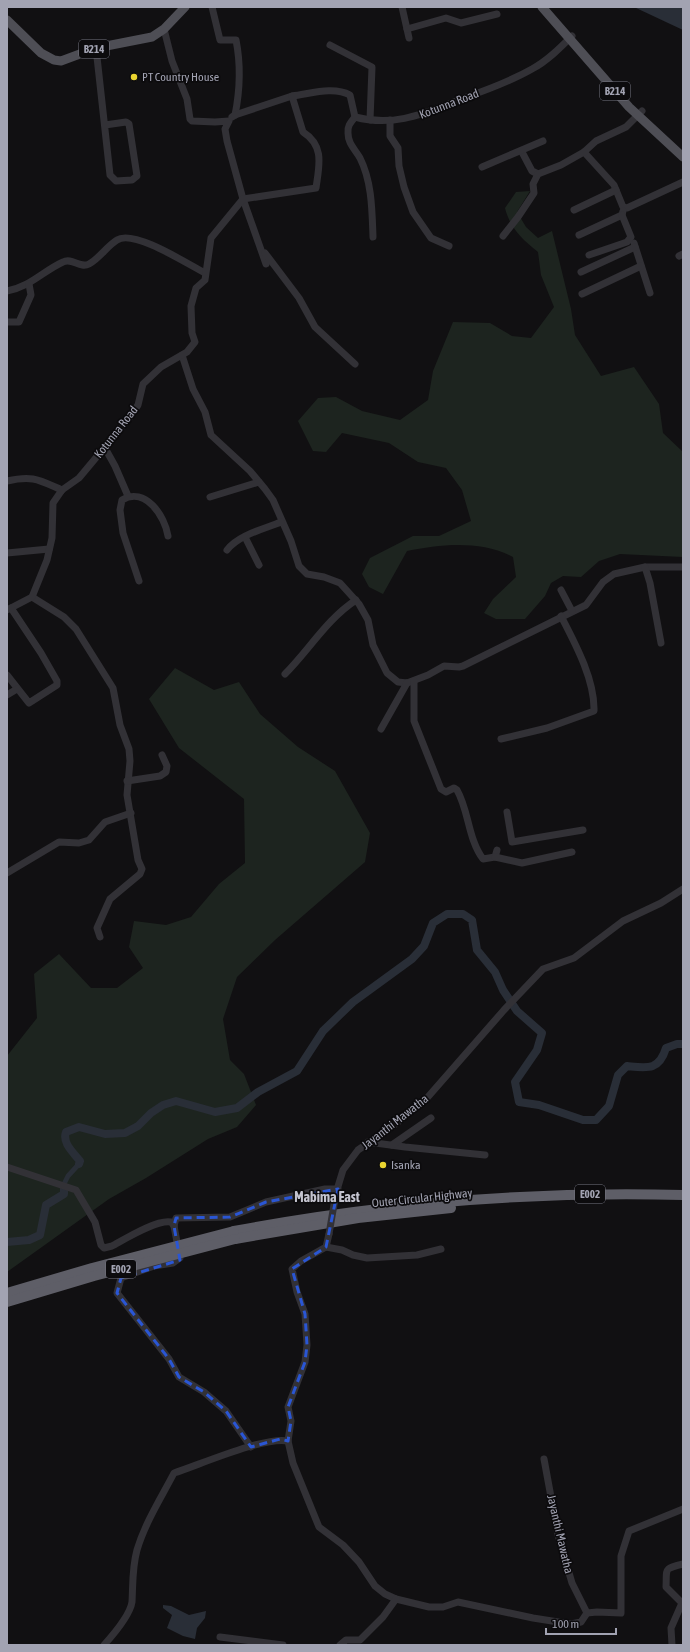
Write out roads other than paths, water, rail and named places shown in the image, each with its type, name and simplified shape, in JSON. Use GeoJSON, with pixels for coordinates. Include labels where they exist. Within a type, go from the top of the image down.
{"type":"FeatureCollection","features":[{"type":"Feature","properties":{"kind":"highway","name":"Outer Circular Highway"},"geometry":{"type":"LineString","coordinates":[[7,1293],[92,1268],[235,1235],[498,1201],[591,1194],[683,1195]]}},
{"type":"Feature","properties":{"kind":"highway","name":"Outer Circular Highway"},"geometry":{"type":"LineString","coordinates":[[498,1201],[592,1200],[683,1202]]}},
{"type":"Feature","properties":{"kind":"highway","name":"Outer Circular Highway"},"geometry":{"type":"LineString","coordinates":[[7,1302],[235,1235]]}},
{"type":"Feature","properties":{"kind":"main road","name":"B214"},"geometry":{"type":"LineString","coordinates":[[7,20],[41,53],[54,60],[65,60],[96,48],[145,39],[164,29],[185,7]]}},
{"type":"Feature","properties":{"kind":"main road","name":"B214"},"geometry":{"type":"LineString","coordinates":[[542,7],[640,113],[683,156]]}},
{"type":"Feature","properties":{"kind":"main road","name":"B214"},"geometry":{"type":"LineString","coordinates":[[640,113],[683,148]]}},
{"type":"Feature","properties":{"kind":"street"},"geometry":{"type":"LineString","coordinates":[[212,7],[220,40],[236,40],[239,55],[240,92],[235,115]]}},
{"type":"Feature","properties":{"kind":"street"},"geometry":{"type":"LineString","coordinates":[[402,7],[409,38]]}},
{"type":"Feature","properties":{"kind":"street"},"geometry":{"type":"LineString","coordinates":[[407,30],[446,18],[461,24],[497,14]]}},
{"type":"Feature","properties":{"kind":"street"},"geometry":{"type":"LineString","coordinates":[[164,29],[172,61],[187,99],[190,119],[192,121],[229,121]]}},
{"type":"Feature","properties":{"kind":"street","name":"Kotunna Road"},"geometry":{"type":"LineString","coordinates":[[355,117],[370,120],[390,120],[425,114],[514,78],[542,63],[571,37]]}},
{"type":"Feature","properties":{"kind":"street"},"geometry":{"type":"LineString","coordinates":[[330,45],[372,67],[370,120]]}},
{"type":"Feature","properties":{"kind":"street"},"geometry":{"type":"LineString","coordinates":[[96,48],[110,175],[116,181],[132,180],[137,176],[129,124],[126,122],[105,125]]}},
{"type":"Feature","properties":{"kind":"street"},"geometry":{"type":"LineString","coordinates":[[266,264],[242,199],[225,129],[229,121],[235,115],[292,96],[323,91],[346,93],[350,95],[355,117],[348,126],[348,133],[350,145],[360,157],[370,191],[373,237]]}},
{"type":"Feature","properties":{"kind":"street"},"geometry":{"type":"LineString","coordinates":[[242,199],[316,188],[320,155],[313,138],[303,132],[292,96]]}},
{"type":"Feature","properties":{"kind":"street"},"geometry":{"type":"LineString","coordinates":[[503,236],[521,214],[534,193],[533,184],[538,174],[561,165],[584,152],[596,141],[626,128],[640,113]]}},
{"type":"Feature","properties":{"kind":"street"},"geometry":{"type":"LineString","coordinates":[[390,120],[390,136],[398,148],[399,166],[404,187],[413,212],[431,238],[449,246]]}},
{"type":"Feature","properties":{"kind":"street"},"geometry":{"type":"LineString","coordinates":[[482,168],[543,142]]}},
{"type":"Feature","properties":{"kind":"street"},"geometry":{"type":"LineString","coordinates":[[522,152],[532,171],[538,174]]}},
{"type":"Feature","properties":{"kind":"street"},"geometry":{"type":"LineString","coordinates":[[584,152],[602,171],[616,190],[624,207],[622,215],[635,247],[650,292]]}},
{"type":"Feature","properties":{"kind":"street"},"geometry":{"type":"LineString","coordinates":[[624,207],[629,207],[683,182]]}},
{"type":"Feature","properties":{"kind":"street"},"geometry":{"type":"LineString","coordinates":[[574,210],[616,190]]}},
{"type":"Feature","properties":{"kind":"street","name":"Kotunna Road"},"geometry":{"type":"LineString","coordinates":[[32,597],[47,560],[52,538],[53,503],[62,490],[79,478],[105,448],[138,405],[143,384],[161,367],[192,348],[195,342],[192,333],[192,306],[196,288],[204,280],[211,238],[242,199]]}},
{"type":"Feature","properties":{"kind":"street"},"geometry":{"type":"LineString","coordinates":[[579,235],[622,215]]}},
{"type":"Feature","properties":{"kind":"street"},"geometry":{"type":"LineString","coordinates":[[255,235],[258,238],[268,259],[299,298],[315,327],[354,364]]}},
{"type":"Feature","properties":{"kind":"street"},"geometry":{"type":"LineString","coordinates":[[7,291],[29,284],[64,261],[83,266],[90,264],[117,239],[125,237],[168,251],[205,272]]}},
{"type":"Feature","properties":{"kind":"street"},"geometry":{"type":"LineString","coordinates":[[590,256],[627,242],[631,237]]}},
{"type":"Feature","properties":{"kind":"street"},"geometry":{"type":"LineString","coordinates":[[581,272],[635,247]]}},
{"type":"Feature","properties":{"kind":"street"},"geometry":{"type":"LineString","coordinates":[[582,294],[641,266]]}},
{"type":"Feature","properties":{"kind":"street"},"geometry":{"type":"LineString","coordinates":[[7,322],[19,322],[31,295],[29,284]]}},
{"type":"Feature","properties":{"kind":"street"},"geometry":{"type":"LineString","coordinates":[[182,355],[193,389],[205,412],[211,435],[250,471],[273,500],[281,522],[291,541],[299,566],[307,574],[340,582],[356,600],[368,620],[373,645],[387,673],[398,682],[410,682],[444,666],[463,666],[538,630],[561,616],[589,602],[608,577],[626,570],[645,567],[683,567]]}},
{"type":"Feature","properties":{"kind":"street"},"geometry":{"type":"LineString","coordinates":[[105,448],[115,466],[128,496]]}},
{"type":"Feature","properties":{"kind":"street"},"geometry":{"type":"LineString","coordinates":[[7,481],[25,477],[38,480],[62,490]]}},
{"type":"Feature","properties":{"kind":"street"},"geometry":{"type":"LineString","coordinates":[[210,496],[259,482]]}},
{"type":"Feature","properties":{"kind":"street"},"geometry":{"type":"LineString","coordinates":[[139,581],[123,533],[120,510],[122,500],[128,496],[138,496],[157,509],[166,524],[168,536]]}},
{"type":"Feature","properties":{"kind":"street"},"geometry":{"type":"LineString","coordinates":[[227,550],[231,544],[281,522]]}},
{"type":"Feature","properties":{"kind":"street"},"geometry":{"type":"LineString","coordinates":[[245,537],[259,564]]}},
{"type":"Feature","properties":{"kind":"street"},"geometry":{"type":"LineString","coordinates":[[7,553],[49,549]]}},
{"type":"Feature","properties":{"kind":"street"},"geometry":{"type":"LineString","coordinates":[[645,567],[662,643]]}},
{"type":"Feature","properties":{"kind":"street"},"geometry":{"type":"LineString","coordinates":[[561,590],[572,611]]}},
{"type":"Feature","properties":{"kind":"street"},"geometry":{"type":"LineString","coordinates":[[7,675],[16,689],[29,703],[57,685],[57,681],[41,652],[9,609],[32,597],[64,617],[76,629],[113,688],[120,725],[129,749],[130,761],[127,781],[127,796],[138,860],[142,869],[140,874],[110,899],[97,928],[100,937]]}},
{"type":"Feature","properties":{"kind":"street"},"geometry":{"type":"LineString","coordinates":[[285,674],[298,662],[322,630],[340,612],[356,600]]}},
{"type":"Feature","properties":{"kind":"street"},"geometry":{"type":"LineString","coordinates":[[501,739],[547,728],[594,711],[595,703],[586,670],[561,616]]}},
{"type":"Feature","properties":{"kind":"street"},"geometry":{"type":"LineString","coordinates":[[381,729],[410,682]]}},
{"type":"Feature","properties":{"kind":"street"},"geometry":{"type":"LineString","coordinates":[[410,682],[414,721],[441,790],[446,792],[454,788],[457,790],[465,808],[467,823],[483,859],[496,854],[522,863],[572,852]]}},
{"type":"Feature","properties":{"kind":"street"},"geometry":{"type":"LineString","coordinates":[[7,695],[16,689]]}},
{"type":"Feature","properties":{"kind":"street"},"geometry":{"type":"LineString","coordinates":[[127,781],[160,776],[166,772],[167,766],[162,755]]}},
{"type":"Feature","properties":{"kind":"street"},"geometry":{"type":"LineString","coordinates":[[508,812],[512,842],[583,830]]}},
{"type":"Feature","properties":{"kind":"street"},"geometry":{"type":"LineString","coordinates":[[7,873],[59,842],[78,843],[89,840],[105,822],[131,813]]}},
{"type":"Feature","properties":{"kind":"street","name":"Jayanthi Mawatha"},"geometry":{"type":"LineString","coordinates":[[326,1246],[337,1191],[343,1170],[358,1150],[393,1126],[427,1098],[515,999],[543,970],[574,958],[623,921],[661,903],[683,889]]}},
{"type":"Feature","properties":{"kind":"street"},"geometry":{"type":"LineString","coordinates":[[392,1145],[431,1118]]}},
{"type":"Feature","properties":{"kind":"street"},"geometry":{"type":"LineString","coordinates":[[368,1142],[485,1155]]}},
{"type":"Feature","properties":{"kind":"street"},"geometry":{"type":"LineString","coordinates":[[7,1168],[76,1190],[95,1222],[101,1245],[104,1248],[112,1246],[158,1223],[167,1221],[171,1222],[174,1226]]}},
{"type":"Feature","properties":{"kind":"street"},"geometry":{"type":"LineString","coordinates":[[252,1447],[226,1411],[204,1392],[179,1377],[169,1360],[117,1293],[121,1278],[154,1266],[173,1263],[180,1258],[174,1226],[176,1218],[230,1217],[266,1202],[325,1189],[337,1191]]}},
{"type":"Feature","properties":{"kind":"street"},"geometry":{"type":"LineString","coordinates":[[441,1249],[417,1255],[367,1258],[326,1246],[301,1261],[292,1269],[297,1292],[305,1314],[307,1345],[305,1362],[288,1407],[291,1422],[288,1441],[293,1463],[319,1527],[343,1546],[359,1562],[375,1586],[385,1594],[396,1599],[429,1607],[443,1607],[458,1602],[533,1618],[571,1624],[580,1622],[587,1613],[621,1613],[621,1556],[628,1531],[683,1509]]}},
{"type":"Feature","properties":{"kind":"street"},"geometry":{"type":"LineString","coordinates":[[104,1645],[123,1620],[132,1603],[132,1571],[138,1550],[145,1530],[174,1473],[280,1439],[288,1441]]}},
{"type":"Feature","properties":{"kind":"street","name":"Jayanthi Mawatha"},"geometry":{"type":"LineString","coordinates":[[544,1459],[558,1535],[572,1583],[587,1613]]}},
{"type":"Feature","properties":{"kind":"street"},"geometry":{"type":"LineString","coordinates":[[672,1645],[671,1628],[683,1603],[666,1588],[666,1571],[668,1568],[683,1564]]}},
{"type":"Feature","properties":{"kind":"street"},"geometry":{"type":"LineString","coordinates":[[340,1645],[346,1640],[360,1640],[383,1617],[396,1599]]}},
{"type":"Feature","properties":{"kind":"street"},"geometry":{"type":"LineString","coordinates":[[220,1637],[283,1645]]}},
{"type":"Feature","properties":{"kind":"waterway"},"geometry":{"type":"LineString","coordinates":[[79,1164],[80,1161],[67,1144],[65,1136],[66,1132],[79,1127],[105,1134],[125,1133],[138,1126],[151,1113],[163,1105],[176,1101],[215,1112],[237,1108],[258,1092],[297,1071],[323,1031],[353,1002],[412,959],[424,946],[433,923],[447,914],[463,914],[472,920],[477,950],[495,972],[503,990],[517,1011],[542,1033],[537,1050],[515,1082],[519,1102],[539,1105],[583,1120],[596,1120],[609,1106],[618,1075],[627,1066],[651,1066],[660,1061],[666,1048],[677,1044],[683,1044]]}},
{"type":"Feature","properties":{"kind":"waterway"},"geometry":{"type":"LineString","coordinates":[[65,1182],[68,1176],[79,1164]]}},
{"type":"Feature","properties":{"kind":"waterway"},"geometry":{"type":"LineString","coordinates":[[7,1242],[29,1240],[40,1235],[46,1205],[64,1194],[64,1187]]}},
{"type":"Feature","properties":{"kind":"place","name":"PT Country House"},"geometry":{"type":"Point","coordinates":[134,77]}},
{"type":"Feature","properties":{"kind":"place","name":"Isanka"},"geometry":{"type":"Point","coordinates":[383,1165]}},
{"type":"Feature","properties":{"kind":"district","name":"Mabima East"},"geometry":{"type":"Point","coordinates":[327,1197]}}]}
